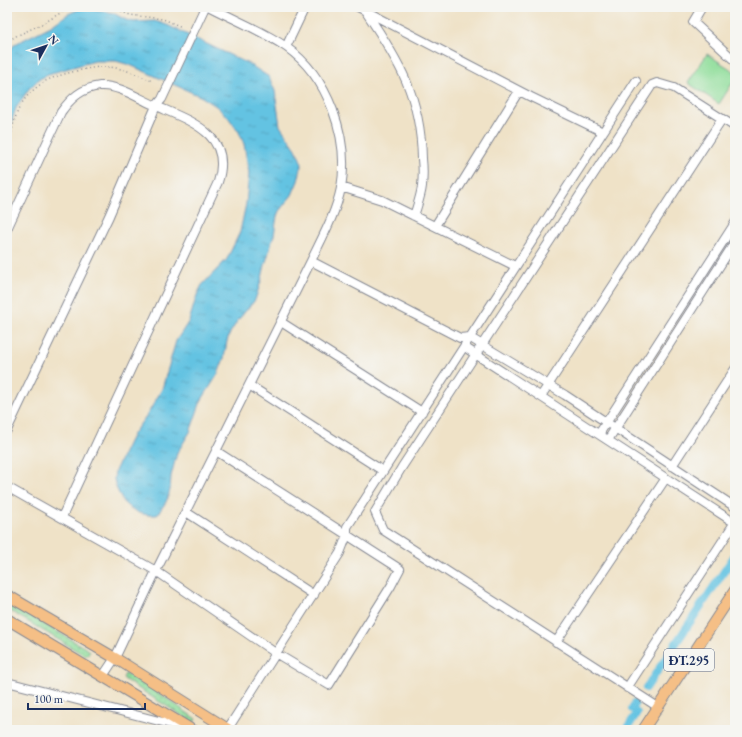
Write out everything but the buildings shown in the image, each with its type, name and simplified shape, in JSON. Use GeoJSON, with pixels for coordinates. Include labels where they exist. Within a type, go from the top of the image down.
{"type":"FeatureCollection","features":[{"type":"Feature","properties":{"kind":"main road","name":"ĐT.295"},"geometry":{"type":"LineString","coordinates":[[643,730],[735,590]]}},
{"type":"Feature","properties":{"kind":"main road"},"geometry":{"type":"LineString","coordinates":[[7,595],[115,658],[228,730]]}},
{"type":"Feature","properties":{"kind":"main road"},"geometry":{"type":"LineString","coordinates":[[7,618],[192,729]]}},
{"type":"Feature","properties":{"kind":"street"},"geometry":{"type":"LineString","coordinates":[[7,430],[109,216],[156,106],[162,99],[205,7]]}},
{"type":"Feature","properties":{"kind":"street"},"geometry":{"type":"LineString","coordinates":[[103,676],[115,658],[156,572],[311,262],[327,227],[341,187],[343,169],[340,136],[328,98],[308,67],[286,47],[262,33],[210,7]]}},
{"type":"Feature","properties":{"kind":"street"},"geometry":{"type":"LineString","coordinates":[[286,47],[305,7]]}},
{"type":"Feature","properties":{"kind":"street"},"geometry":{"type":"LineString","coordinates":[[358,7],[519,91],[603,132]]}},
{"type":"Feature","properties":{"kind":"street"},"geometry":{"type":"LineString","coordinates":[[702,7],[692,22],[735,60]]}},
{"type":"Feature","properties":{"kind":"street"},"geometry":{"type":"LineString","coordinates":[[366,11],[400,66],[416,107],[422,142],[423,176],[422,187],[414,216]]}},
{"type":"Feature","properties":{"kind":"street"},"geometry":{"type":"LineString","coordinates":[[228,730],[340,553],[347,535],[347,527],[422,412],[467,348],[515,266],[636,81]]}},
{"type":"Feature","properties":{"kind":"street"},"geometry":{"type":"LineString","coordinates":[[658,707],[384,530],[375,512],[402,467],[652,85],[657,83],[674,88],[735,127]]}},
{"type":"Feature","properties":{"kind":"street"},"geometry":{"type":"LineString","coordinates":[[7,229],[61,112],[78,93],[88,89],[99,86],[116,88],[193,123],[207,132],[218,150],[221,162],[220,175],[62,517]]}},
{"type":"Feature","properties":{"kind":"street"},"geometry":{"type":"LineString","coordinates":[[435,226],[519,91]]}},
{"type":"Feature","properties":{"kind":"street"},"geometry":{"type":"LineString","coordinates":[[541,396],[722,119]]}},
{"type":"Feature","properties":{"kind":"street"},"geometry":{"type":"LineString","coordinates":[[341,187],[382,200],[515,266]]}},
{"type":"Feature","properties":{"kind":"street"},"geometry":{"type":"LineString","coordinates":[[600,434],[735,223]]}},
{"type":"Feature","properties":{"kind":"street"},"geometry":{"type":"LineString","coordinates":[[608,440],[735,242]]}},
{"type":"Feature","properties":{"kind":"street"},"geometry":{"type":"LineString","coordinates":[[311,262],[460,338],[472,339],[483,345],[607,422],[735,507]]}},
{"type":"Feature","properties":{"kind":"street"},"geometry":{"type":"LineString","coordinates":[[696,284],[704,289]]}},
{"type":"Feature","properties":{"kind":"street"},"geometry":{"type":"LineString","coordinates":[[281,322],[422,412]]}},
{"type":"Feature","properties":{"kind":"street"},"geometry":{"type":"LineString","coordinates":[[460,338],[467,348],[735,522],[627,688]]}},
{"type":"Feature","properties":{"kind":"street"},"geometry":{"type":"LineString","coordinates":[[656,347],[664,352]]}},
{"type":"Feature","properties":{"kind":"street"},"geometry":{"type":"LineString","coordinates":[[556,642],[668,479],[735,369]]}},
{"type":"Feature","properties":{"kind":"street"},"geometry":{"type":"LineString","coordinates":[[249,385],[383,471]]}},
{"type":"Feature","properties":{"kind":"street"},"geometry":{"type":"LineString","coordinates":[[7,487],[156,572],[277,654],[329,685],[400,570],[216,451]]}},
{"type":"Feature","properties":{"kind":"street"},"geometry":{"type":"LineString","coordinates":[[186,512],[314,595]]}},
{"type":"Feature","properties":{"kind":"street"},"geometry":{"type":"LineString","coordinates":[[7,682],[192,729]]}},
{"type":"Feature","properties":{"kind":"path"},"geometry":{"type":"LineString","coordinates":[[7,44],[14,37],[44,23],[70,7]]}},
{"type":"Feature","properties":{"kind":"path"},"geometry":{"type":"LineString","coordinates":[[110,7],[130,15],[163,19],[182,27]]}},
{"type":"Feature","properties":{"kind":"path"},"geometry":{"type":"LineString","coordinates":[[7,156],[12,128],[22,104],[32,92],[45,81],[72,72],[98,67],[116,68],[152,81]]}},
{"type":"Feature","properties":{"kind":"green space"},"geometry":{"type":"Polygon","coordinates":[[[707,54],[735,72],[735,79],[719,104],[688,83],[707,54]]]}},
{"type":"Feature","properties":{"kind":"green space"},"geometry":{"type":"Polygon","coordinates":[[[7,602],[87,649],[90,651],[89,653],[84,655],[7,609],[7,602]]]}},
{"type":"Feature","properties":{"kind":"green space"},"geometry":{"type":"Polygon","coordinates":[[[125,674],[162,695],[196,719],[192,722],[125,680],[123,678],[125,674]]]}},
{"type":"Feature","properties":{"kind":"water"},"geometry":{"type":"Polygon","coordinates":[[[90,8],[113,13],[126,20],[134,22],[155,21],[167,25],[249,64],[269,77],[275,91],[280,126],[296,149],[302,164],[298,181],[292,195],[279,211],[277,216],[274,235],[255,300],[238,320],[230,333],[224,358],[218,374],[201,401],[190,432],[177,453],[171,476],[170,490],[166,502],[157,515],[139,513],[123,502],[116,487],[114,479],[115,471],[133,434],[149,412],[162,389],[176,341],[189,321],[197,295],[202,285],[227,259],[240,232],[246,204],[249,173],[244,144],[239,132],[228,117],[216,106],[202,97],[130,65],[116,61],[95,61],[48,74],[38,80],[28,90],[16,108],[7,135],[7,54],[15,44],[51,26],[68,14],[80,9],[90,8]]]}},
{"type":"Feature","properties":{"kind":"waterway"},"geometry":{"type":"LineString","coordinates":[[646,688],[735,555]]}},
{"type":"Feature","properties":{"kind":"waterway"},"geometry":{"type":"LineString","coordinates":[[626,730],[637,713],[632,709],[635,703]]}}]}
